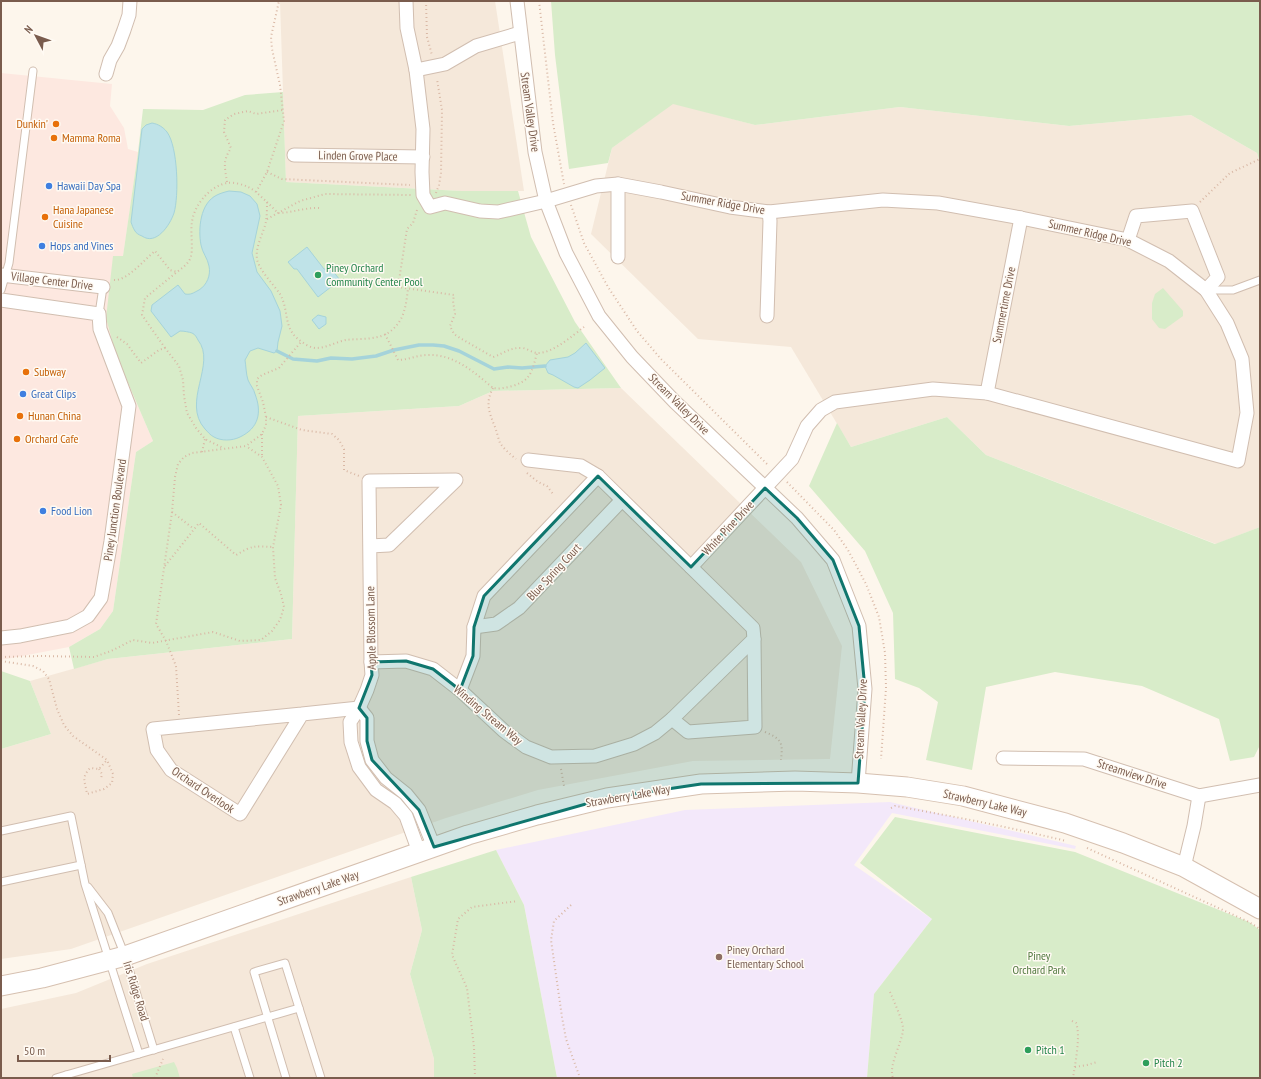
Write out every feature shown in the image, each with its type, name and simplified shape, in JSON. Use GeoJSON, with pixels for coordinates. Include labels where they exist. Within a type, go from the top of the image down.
{"type":"FeatureCollection","features":[{"type":"Feature","properties":{"kind":"street"},"geometry":{"type":"LineString","coordinates":[[106,74],[110,60],[124,30],[129,15],[130,1]]}},
{"type":"Feature","properties":{"kind":"street"},"geometry":{"type":"LineString","coordinates":[[406,1],[407,28],[416,70],[423,128],[423,195],[430,207],[445,203],[480,211],[498,212],[546,200]]}},
{"type":"Feature","properties":{"kind":"street","name":"Stream Valley Drive"},"geometry":{"type":"LineString","coordinates":[[516,1],[535,152],[546,200],[566,253],[599,316],[637,363],[675,402],[797,518],[833,560],[859,626],[865,689],[858,783]]}},
{"type":"Feature","properties":{"kind":"street"},"geometry":{"type":"LineString","coordinates":[[416,70],[445,64],[476,46],[520,33]]}},
{"type":"Feature","properties":{"kind":"street","name":"Linden Grove Place"},"geometry":{"type":"LineString","coordinates":[[294,155],[423,157]]}},
{"type":"Feature","properties":{"kind":"street"},"geometry":{"type":"LineString","coordinates":[[618,184],[618,257]]}},
{"type":"Feature","properties":{"kind":"street","name":"Summer Ridge Drive"},"geometry":{"type":"LineString","coordinates":[[546,200],[596,186],[618,184],[730,207],[769,212],[883,200],[938,203],[1128,240],[1169,261],[1206,290],[1227,322],[1242,359],[1247,413],[1238,461],[987,393],[933,389],[835,402],[821,410],[808,426],[792,459],[765,488]]}},
{"type":"Feature","properties":{"kind":"street"},"geometry":{"type":"LineString","coordinates":[[1128,240],[1136,216],[1192,211],[1218,277],[1206,290]]}},
{"type":"Feature","properties":{"kind":"street"},"geometry":{"type":"LineString","coordinates":[[767,316],[769,212]]}},
{"type":"Feature","properties":{"kind":"street","name":"Summertime Drive"},"geometry":{"type":"LineString","coordinates":[[987,393],[1021,218]]}},
{"type":"Feature","properties":{"kind":"street","name":"Village Center Drive"},"geometry":{"type":"LineString","coordinates":[[3,275],[107,284]]}},
{"type":"Feature","properties":{"kind":"street"},"geometry":{"type":"LineString","coordinates":[[1,300],[99,314]]}},
{"type":"Feature","properties":{"kind":"street","name":"Piney Junction Boulevard"},"geometry":{"type":"LineString","coordinates":[[1,638],[20,636],[70,626],[88,616],[101,598],[111,541],[129,406],[100,329],[99,314]]}},
{"type":"Feature","properties":{"kind":"street"},"geometry":{"type":"LineString","coordinates":[[524,464],[581,466],[598,476],[753,628],[755,727],[688,732],[672,719]]}},
{"type":"Feature","properties":{"kind":"street"},"geometry":{"type":"LineString","coordinates":[[460,690],[473,656],[474,627],[484,596],[598,476]]}},
{"type":"Feature","properties":{"kind":"street"},"geometry":{"type":"LineString","coordinates":[[369,481],[456,480],[389,546],[370,546]]}},
{"type":"Feature","properties":{"kind":"street","name":"Apple Blossom Lane"},"geometry":{"type":"LineString","coordinates":[[359,708],[372,675],[369,481]]}},
{"type":"Feature","properties":{"kind":"street","name":"White Pine Drive"},"geometry":{"type":"LineString","coordinates":[[691,567],[765,488]]}},
{"type":"Feature","properties":{"kind":"street","name":"Blue Spring Court"},"geometry":{"type":"LineString","coordinates":[[474,627],[496,624],[520,608],[622,500]]}},
{"type":"Feature","properties":{"kind":"street","name":"Winding Stream Way"},"geometry":{"type":"LineString","coordinates":[[371,662],[406,661],[433,669],[460,690],[504,732],[526,747],[551,757],[595,756],[634,744],[656,732],[672,719],[754,639]]}},
{"type":"Feature","properties":{"kind":"street"},"geometry":{"type":"LineString","coordinates":[[359,708],[367,718],[367,741],[372,760],[386,778],[406,794],[419,810],[426,850]]}},
{"type":"Feature","properties":{"kind":"street","name":"Orchard Overlook"},"geometry":{"type":"LineString","coordinates":[[302,714],[240,814],[171,770],[157,750],[153,729],[359,708]]}},
{"type":"Feature","properties":{"kind":"street","name":"Streamview Drive"},"geometry":{"type":"LineString","coordinates":[[1003,758],[1084,759],[1199,796],[1260,785]]}},
{"type":"Feature","properties":{"kind":"street","name":"Strawberry Lake Way"},"geometry":{"type":"LineString","coordinates":[[1,986],[42,978],[117,958],[468,835],[537,815],[615,796],[701,784],[795,781],[858,783],[907,787],[963,796],[1065,823],[1123,843],[1184,867],[1260,908]]}},
{"type":"Feature","properties":{"kind":"street"},"geometry":{"type":"LineString","coordinates":[[1184,867],[1194,826],[1199,796]]}},
{"type":"Feature","properties":{"kind":"lane"},"geometry":{"type":"LineString","coordinates":[[1,290],[3,275],[9,263],[33,71]]}},
{"type":"Feature","properties":{"kind":"lane"},"geometry":{"type":"LineString","coordinates":[[1206,290],[1233,290],[1260,280]]}},
{"type":"Feature","properties":{"kind":"lane"},"geometry":{"type":"LineString","coordinates":[[99,314],[107,284]]}},
{"type":"Feature","properties":{"kind":"lane"},"geometry":{"type":"LineString","coordinates":[[1,831],[71,816],[85,884],[117,958]]}},
{"type":"Feature","properties":{"kind":"lane"},"geometry":{"type":"LineString","coordinates":[[1,882],[81,865]]}},
{"type":"Feature","properties":{"kind":"lane"},"geometry":{"type":"LineString","coordinates":[[85,884],[108,913],[117,958]]}},
{"type":"Feature","properties":{"kind":"lane","name":"Iris Ridge Road"},"geometry":{"type":"LineString","coordinates":[[117,958],[154,1050]]}},
{"type":"Feature","properties":{"kind":"lane","name":"Iris Ridge Road"},"geometry":{"type":"LineString","coordinates":[[117,958],[139,1054]]}},
{"type":"Feature","properties":{"kind":"lane"},"geometry":{"type":"LineString","coordinates":[[286,1078],[254,972],[285,963],[320,1078]]}},
{"type":"Feature","properties":{"kind":"lane"},"geometry":{"type":"LineString","coordinates":[[56,1078],[299,1008]]}},
{"type":"Feature","properties":{"kind":"lane"},"geometry":{"type":"LineString","coordinates":[[234,1027],[250,1078]]}},
{"type":"Feature","properties":{"kind":"path"},"geometry":{"type":"LineString","coordinates":[[256,192],[267,172],[284,121],[280,85],[272,49],[271,37],[280,1]]}},
{"type":"Feature","properties":{"kind":"path"},"geometry":{"type":"LineString","coordinates":[[426,1],[427,37],[435,66],[442,110],[441,174],[439,185],[435,194]]}},
{"type":"Feature","properties":{"kind":"path"},"geometry":{"type":"LineString","coordinates":[[539,1],[553,123],[564,184]]}},
{"type":"Feature","properties":{"kind":"path"},"geometry":{"type":"LineString","coordinates":[[227,183],[225,158],[231,148],[224,132],[225,120],[234,114],[248,111],[256,114],[283,110]]}},
{"type":"Feature","properties":{"kind":"path"},"geometry":{"type":"LineString","coordinates":[[1192,211],[1230,173],[1260,159]]}},
{"type":"Feature","properties":{"kind":"path"},"geometry":{"type":"LineString","coordinates":[[267,172],[282,179],[412,185]]}},
{"type":"Feature","properties":{"kind":"path"},"geometry":{"type":"LineString","coordinates":[[224,449],[205,439],[187,413],[179,366],[142,315],[145,298],[186,265],[191,258],[192,221],[196,209],[203,197],[213,189],[227,183],[239,184],[248,187],[256,192],[278,213],[321,208]]}},
{"type":"Feature","properties":{"kind":"path"},"geometry":{"type":"LineString","coordinates":[[266,219],[300,201],[324,194],[414,195]]}},
{"type":"Feature","properties":{"kind":"path"},"geometry":{"type":"LineString","coordinates":[[267,202],[266,219],[258,247],[257,257],[259,266],[281,296],[292,333],[302,342],[316,348],[344,341],[372,339],[385,334],[392,330],[404,314],[408,289]]}},
{"type":"Feature","properties":{"kind":"path"},"geometry":{"type":"LineString","coordinates":[[571,204],[584,243],[608,287],[637,331],[661,359],[771,468]]}},
{"type":"Feature","properties":{"kind":"path"},"geometry":{"type":"LineString","coordinates":[[418,208],[413,224],[407,229],[398,287],[454,295],[453,301],[455,314],[450,326],[454,334],[493,357],[513,348],[524,348],[537,353],[551,350],[564,343],[584,327]]}},
{"type":"Feature","properties":{"kind":"path"},"geometry":{"type":"LineString","coordinates":[[107,284],[128,275],[156,251],[170,270],[177,272]]}},
{"type":"Feature","properties":{"kind":"path"},"geometry":{"type":"LineString","coordinates":[[385,334],[398,360],[406,360],[413,356],[427,355],[448,357],[464,365],[493,388],[503,388],[522,382],[528,378],[537,353]]}},
{"type":"Feature","properties":{"kind":"path"},"geometry":{"type":"LineString","coordinates":[[116,336],[126,344],[141,363],[159,350],[165,348]]}},
{"type":"Feature","properties":{"kind":"path"},"geometry":{"type":"LineString","coordinates":[[262,457],[262,434],[266,425],[266,417],[263,402],[257,386],[257,379],[262,375],[280,368],[302,342]]}},
{"type":"Feature","properties":{"kind":"path"},"geometry":{"type":"LineString","coordinates":[[493,388],[489,396],[488,404],[490,416],[500,442],[507,451],[524,464],[538,482],[547,486],[553,494]]}},
{"type":"Feature","properties":{"kind":"path"},"geometry":{"type":"LineString","coordinates":[[266,417],[302,430],[332,434],[339,440],[344,449],[344,470],[369,481]]}},
{"type":"Feature","properties":{"kind":"path"},"geometry":{"type":"LineString","coordinates":[[180,726],[176,666],[166,641],[156,624],[172,512],[175,477],[178,464],[184,457],[192,453],[246,446],[262,434]]}},
{"type":"Feature","properties":{"kind":"path"},"geometry":{"type":"LineString","coordinates":[[202,452],[205,439]]}},
{"type":"Feature","properties":{"kind":"path"},"geometry":{"type":"LineString","coordinates":[[1,657],[94,657],[111,651],[132,640],[152,643],[212,632],[240,640],[261,640],[272,631],[280,620],[284,607],[282,594],[275,578],[273,547],[281,506],[278,486],[262,457],[246,446]]}},
{"type":"Feature","properties":{"kind":"path"},"geometry":{"type":"LineString","coordinates":[[172,512],[194,529]]}},
{"type":"Feature","properties":{"kind":"path"},"geometry":{"type":"LineString","coordinates":[[164,566],[199,523],[236,555],[249,547],[273,547]]}},
{"type":"Feature","properties":{"kind":"path"},"geometry":{"type":"LineString","coordinates":[[1,661],[33,666],[43,671],[49,679],[57,710],[64,725],[73,736],[107,760],[113,774],[112,783],[104,789],[88,794],[84,778],[85,774],[90,768],[99,769]]}},
{"type":"Feature","properties":{"kind":"path"},"geometry":{"type":"LineString","coordinates":[[755,727],[776,736],[781,743],[781,760]]}},
{"type":"Feature","properties":{"kind":"path"},"geometry":{"type":"LineString","coordinates":[[559,757],[564,786]]}},
{"type":"Feature","properties":{"kind":"path"},"geometry":{"type":"LineString","coordinates":[[99,769],[107,760]]}},
{"type":"Feature","properties":{"kind":"path"},"geometry":{"type":"LineString","coordinates":[[99,769],[102,774],[101,779]]}},
{"type":"Feature","properties":{"kind":"path"},"geometry":{"type":"LineString","coordinates":[[891,808],[894,806],[969,819],[1010,827],[1070,842]]}},
{"type":"Feature","properties":{"kind":"path"},"geometry":{"type":"LineString","coordinates":[[1084,847],[1249,922],[1260,929]]}},
{"type":"Feature","properties":{"kind":"path"},"geometry":{"type":"LineString","coordinates":[[475,1078],[474,1048],[467,988],[452,954],[458,919],[472,907],[518,901]]}},
{"type":"Feature","properties":{"kind":"path"},"geometry":{"type":"LineString","coordinates":[[571,905],[554,921],[551,940],[566,1039],[580,1078]]}},
{"type":"Feature","properties":{"kind":"path"},"geometry":{"type":"LineString","coordinates":[[890,992],[904,1028],[893,1068],[893,1078]]}},
{"type":"Feature","properties":{"kind":"path"},"geometry":{"type":"LineString","coordinates":[[1072,1021],[1076,1023],[1078,1027],[1073,1078]]}},
{"type":"Feature","properties":{"kind":"path"},"geometry":{"type":"LineString","coordinates":[[155,1078],[163,1059]]}},
{"type":"Feature","properties":{"kind":"path"},"geometry":{"type":"LineString","coordinates":[[1075,1067],[1097,1062]]}},
{"type":"Feature","properties":{"kind":"highlighted area"},"geometry":{"type":"Polygon","coordinates":[[[598,476],[691,567],[765,488],[797,518],[833,560],[859,626],[865,689],[858,783],[701,784],[607,798],[434,847],[419,810],[372,760],[367,741],[367,718],[359,708],[372,675],[371,662],[406,661],[433,669],[460,690],[473,656],[474,627],[484,596],[598,476]]]}},
{"type":"Feature","properties":{"kind":"shaded area"},"geometry":{"type":"Polygon","coordinates":[[[280,1],[495,1],[524,191],[462,191],[286,182],[280,1]]]}},
{"type":"Feature","properties":{"kind":"shaded area"},"geometry":{"type":"Polygon","coordinates":[[[1,73],[112,84],[110,106],[124,128],[128,149],[138,152],[123,257],[113,256],[116,355],[153,441],[136,452],[113,611],[100,629],[69,647],[1,660],[1,73]]]}},
{"type":"Feature","properties":{"kind":"shaded area"},"geometry":{"type":"Polygon","coordinates":[[[673,103],[755,125],[900,107],[1069,126],[1191,115],[1257,153],[1260,162],[1260,527],[1216,544],[986,455],[947,417],[851,447],[791,347],[698,339],[591,234],[612,148],[673,103]]]}},
{"type":"Feature","properties":{"kind":"shaded area"},"geometry":{"type":"Polygon","coordinates":[[[621,388],[801,562],[842,646],[830,759],[693,761],[538,790],[446,818],[71,949],[1,959],[1,749],[51,734],[30,681],[108,659],[292,639],[298,416],[459,406],[493,391],[621,388]]]}},
{"type":"Feature","properties":{"kind":"shaded area","name":"Piney Orchard Elementary School"},"geometry":{"type":"Polygon","coordinates":[[[890,802],[1076,846],[1075,849],[892,813],[854,865],[932,919],[874,994],[867,1078],[557,1078],[524,905],[496,850],[685,810],[890,802]]]}},
{"type":"Feature","properties":{"kind":"shaded area"},"geometry":{"type":"Polygon","coordinates":[[[411,877],[422,930],[410,974],[434,1059],[434,1078],[1,1078],[1,1009],[76,993],[147,964],[411,877]]]}},
{"type":"Feature","properties":{"kind":"green space"},"geometry":{"type":"Polygon","coordinates":[[[551,1],[1260,1],[1260,162],[1257,153],[1191,115],[1069,126],[900,107],[755,125],[673,104],[612,148],[608,163],[569,169],[555,55],[551,1]]]}},
{"type":"Feature","properties":{"kind":"green space"},"geometry":{"type":"Polygon","coordinates":[[[283,92],[286,182],[462,191],[518,191],[531,237],[575,322],[621,388],[493,391],[459,406],[298,416],[292,639],[108,659],[74,669],[69,647],[100,629],[113,611],[136,452],[153,441],[116,355],[106,318],[113,256],[123,256],[143,109],[203,110],[245,95],[283,92]]]}},
{"type":"Feature","properties":{"kind":"green space"},"geometry":{"type":"Polygon","coordinates":[[[1163,288],[1183,311],[1183,316],[1165,329],[1159,328],[1152,319],[1152,303],[1155,294],[1163,288]]]}},
{"type":"Feature","properties":{"kind":"green space"},"geometry":{"type":"Polygon","coordinates":[[[947,417],[986,455],[1215,544],[1260,527],[1260,745],[1254,757],[1230,761],[1219,719],[1142,686],[1055,672],[986,687],[972,770],[926,760],[938,702],[919,688],[895,679],[893,613],[865,551],[809,486],[837,423],[851,447],[947,417]]]}},
{"type":"Feature","properties":{"kind":"green space"},"geometry":{"type":"Polygon","coordinates":[[[1,671],[30,681],[51,734],[1,749],[1,671]]]}},
{"type":"Feature","properties":{"kind":"green space","name":"Piney Orchard Park"},"geometry":{"type":"Polygon","coordinates":[[[895,817],[1075,852],[1249,922],[1260,930],[1260,1078],[867,1078],[874,994],[932,919],[860,863],[895,817]]]}},
{"type":"Feature","properties":{"kind":"green space"},"geometry":{"type":"Polygon","coordinates":[[[496,850],[524,905],[557,1078],[434,1078],[434,1059],[410,974],[422,930],[411,877],[496,850]]]}},
{"type":"Feature","properties":{"kind":"green space"},"geometry":{"type":"Polygon","coordinates":[[[174,1062],[180,1078],[133,1078],[132,1074],[174,1062]]]}},
{"type":"Feature","properties":{"kind":"water"},"geometry":{"type":"Polygon","coordinates":[[[152,123],[164,129],[171,139],[175,160],[177,195],[174,213],[166,228],[157,236],[147,238],[136,232],[131,222],[142,129],[146,125],[152,123]]]}},
{"type":"Feature","properties":{"kind":"water"},"geometry":{"type":"Polygon","coordinates":[[[229,191],[241,192],[250,196],[257,204],[260,216],[252,253],[257,272],[271,291],[280,311],[282,326],[277,351],[274,353],[258,348],[250,351],[245,360],[247,378],[257,401],[257,419],[255,424],[246,433],[240,437],[227,440],[211,435],[205,429],[199,418],[196,407],[197,395],[204,360],[203,350],[197,338],[192,333],[182,331],[171,337],[151,311],[152,305],[178,285],[185,294],[192,294],[202,288],[206,283],[209,276],[209,269],[201,245],[200,224],[204,210],[211,199],[218,194],[229,191]]]}},
{"type":"Feature","properties":{"kind":"water","name":"Piney Orchard Community Center Pool"},"geometry":{"type":"Polygon","coordinates":[[[307,247],[324,269],[332,270],[340,280],[318,297],[297,269],[294,269],[288,262],[307,247]]]}},
{"type":"Feature","properties":{"kind":"water"},"geometry":{"type":"Polygon","coordinates":[[[318,315],[326,317],[326,324],[319,329],[312,320],[318,315]]]}},
{"type":"Feature","properties":{"kind":"water"},"geometry":{"type":"Polygon","coordinates":[[[586,343],[605,368],[590,380],[578,388],[548,373],[545,366],[550,360],[568,357],[586,343]]]}},
{"type":"Feature","properties":{"kind":"waterway"},"geometry":{"type":"LineString","coordinates":[[277,351],[293,359],[317,361],[331,358],[352,359],[376,356],[394,350],[419,345],[433,345],[444,346],[459,351],[494,369],[545,366]]}},
{"type":"Feature","properties":{"kind":"place","name":"Dunkin'"},"geometry":{"type":"Point","coordinates":[56,124]}},
{"type":"Feature","properties":{"kind":"place","name":"Mamma Roma"},"geometry":{"type":"Point","coordinates":[54,138]}},
{"type":"Feature","properties":{"kind":"place","name":"Hawaii Day Spa"},"geometry":{"type":"Point","coordinates":[49,186]}},
{"type":"Feature","properties":{"kind":"place","name":"Hana Japanese Cuisine"},"geometry":{"type":"Point","coordinates":[45,217]}},
{"type":"Feature","properties":{"kind":"place","name":"Hops and Vines"},"geometry":{"type":"Point","coordinates":[42,246]}},
{"type":"Feature","properties":{"kind":"place","name":"Piney Orchard Community Center Pool"},"geometry":{"type":"Point","coordinates":[318,275]}},
{"type":"Feature","properties":{"kind":"place","name":"Subway"},"geometry":{"type":"Point","coordinates":[26,372]}},
{"type":"Feature","properties":{"kind":"place","name":"Great Clips"},"geometry":{"type":"Point","coordinates":[23,394]}},
{"type":"Feature","properties":{"kind":"place","name":"Hunan China"},"geometry":{"type":"Point","coordinates":[20,416]}},
{"type":"Feature","properties":{"kind":"place","name":"Orchard Cafe"},"geometry":{"type":"Point","coordinates":[17,439]}},
{"type":"Feature","properties":{"kind":"place","name":"Food Lion"},"geometry":{"type":"Point","coordinates":[43,511]}},
{"type":"Feature","properties":{"kind":"place","name":"Piney Orchard Elementary School"},"geometry":{"type":"Point","coordinates":[719,957]}},
{"type":"Feature","properties":{"kind":"place","name":"Pitch 1"},"geometry":{"type":"Point","coordinates":[1028,1050]}},
{"type":"Feature","properties":{"kind":"place","name":"Pitch 2"},"geometry":{"type":"Point","coordinates":[1146,1063]}}]}
